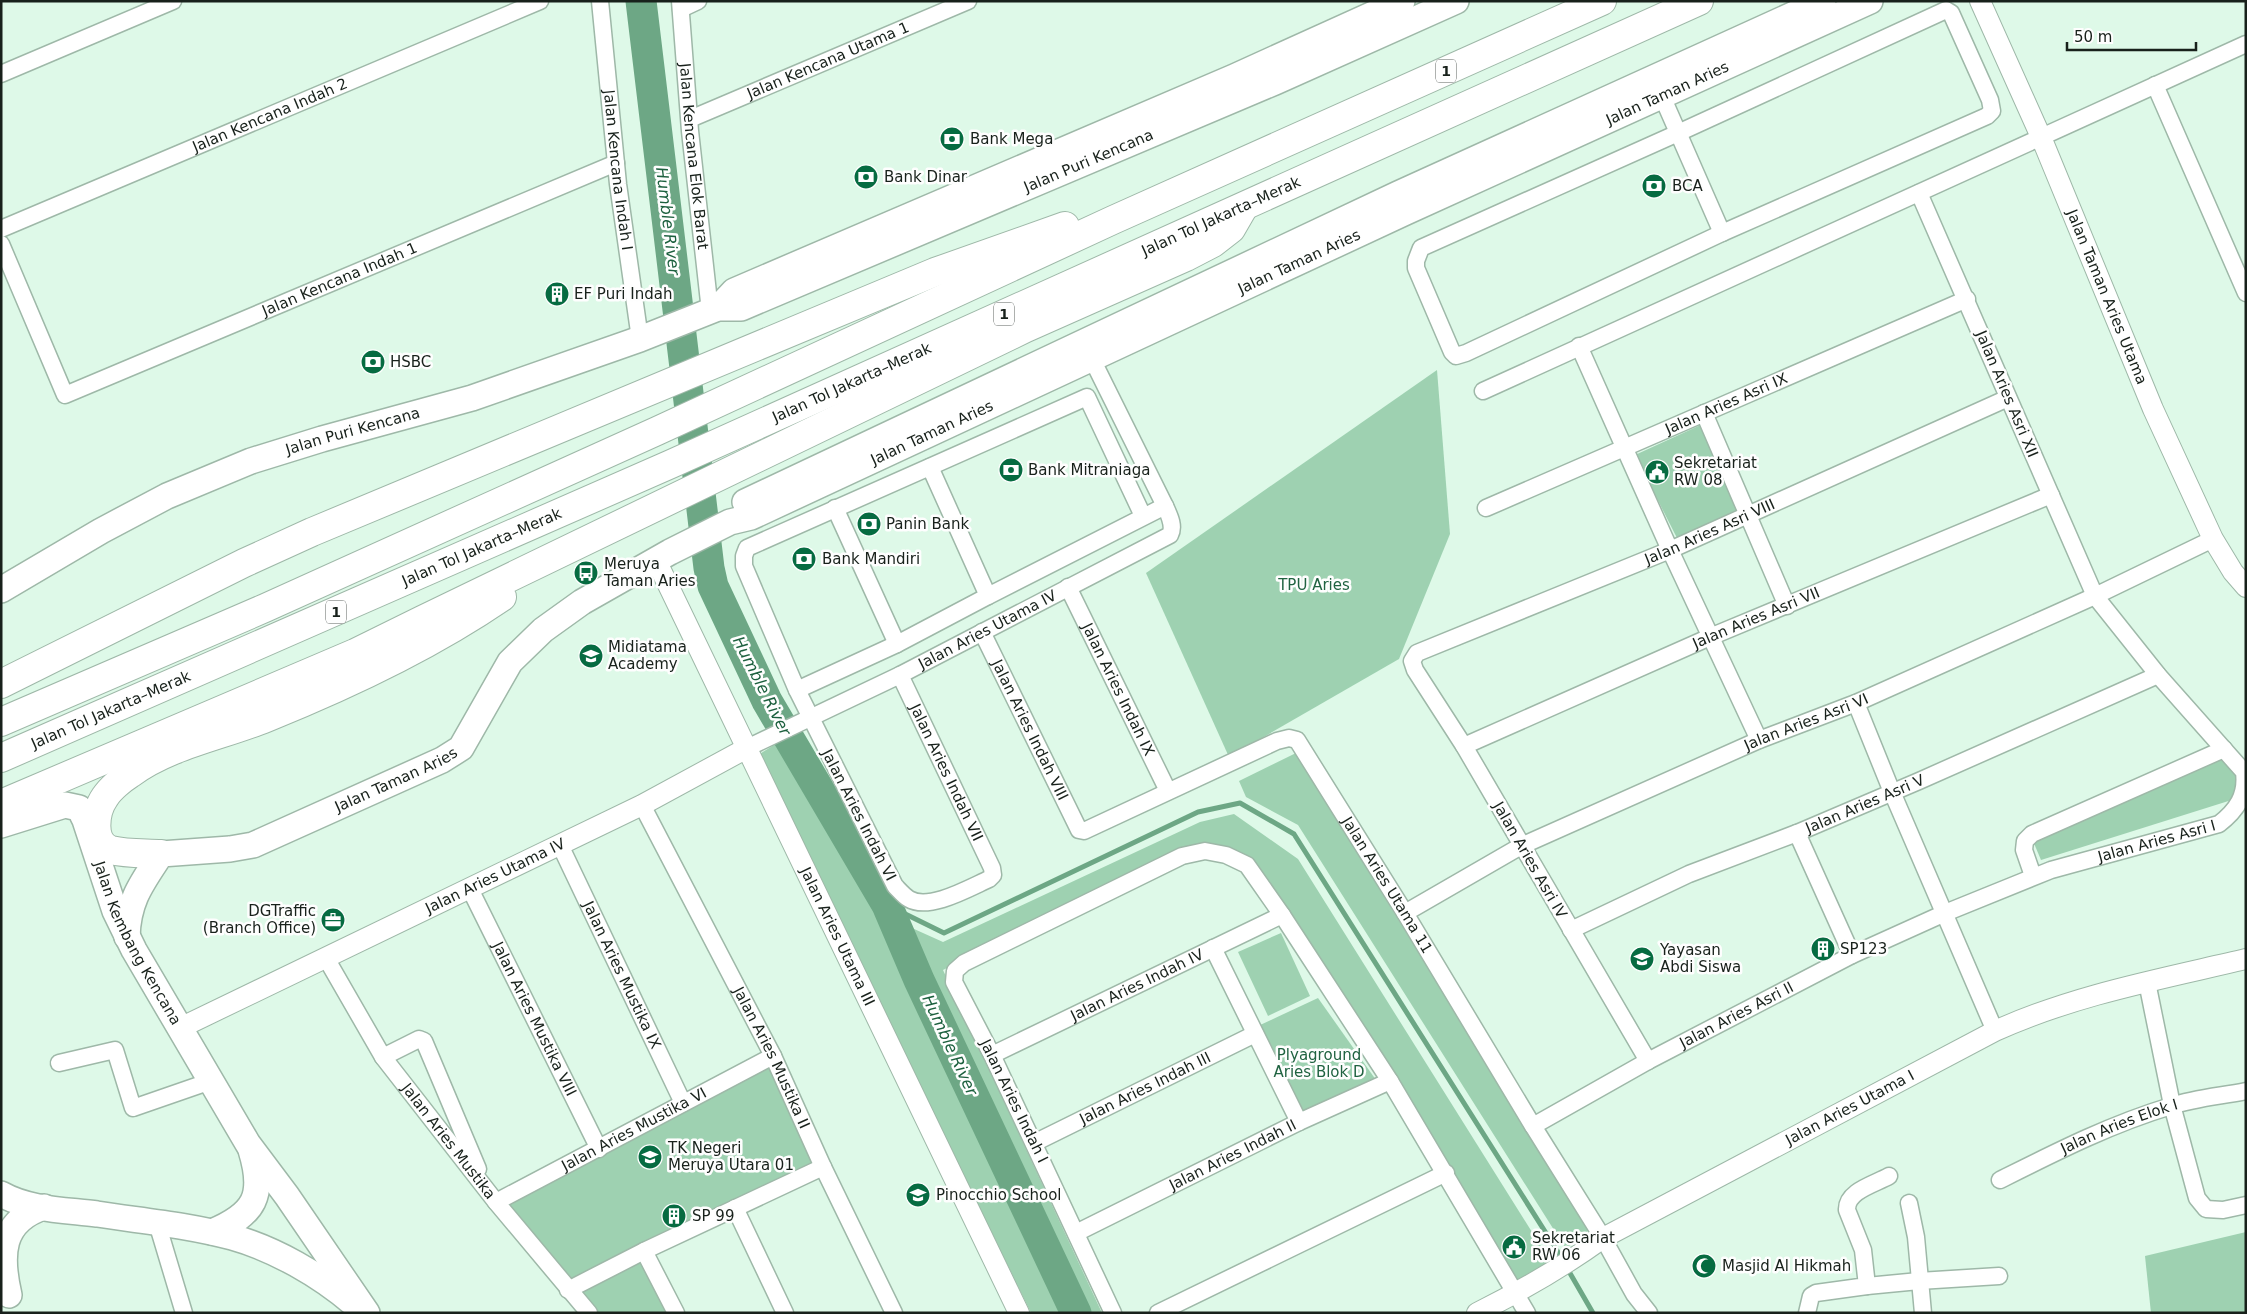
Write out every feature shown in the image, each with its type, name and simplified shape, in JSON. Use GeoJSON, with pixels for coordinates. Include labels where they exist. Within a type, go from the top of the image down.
{"type":"FeatureCollection","features":[{"type":"Feature","properties":{"kind":"highway","name":"1"},"geometry":{"type":"LineString","coordinates":[[1,722],[256,612],[657,431],[1113,220],[1602,1]]}},
{"type":"Feature","properties":{"kind":"highway","name":"Jalan Tol Jakarta–Merak"},"geometry":{"type":"LineString","coordinates":[[1,758],[763,423],[1699,1]]}},
{"type":"Feature","properties":{"kind":"highway"},"geometry":{"type":"LineString","coordinates":[[1,804],[355,654],[1026,328],[1186,257],[1213,243],[1230,229],[1245,205]]}},
{"type":"Feature","properties":{"kind":"highway"},"geometry":{"type":"LineString","coordinates":[[1,684],[244,563],[312,532],[651,391],[742,351],[935,272],[1025,240],[1065,226],[1113,220]]}},
{"type":"Feature","properties":{"kind":"highway"},"geometry":{"type":"LineString","coordinates":[[160,854],[111,850],[99,839],[96,832],[96,822],[104,798],[129,774],[177,750],[268,717],[380,668],[481,611],[580,544]]}},
{"type":"Feature","properties":{"kind":"main road","name":"Jalan Puri Kencana"},"geometry":{"type":"LineString","coordinates":[[709,311],[734,291],[1234,77],[1402,1]]}},
{"type":"Feature","properties":{"kind":"main road","name":"Jalan Puri Kencana"},"geometry":{"type":"LineString","coordinates":[[1,590],[101,531],[167,496],[251,461],[322,439],[472,398],[647,336],[709,311],[741,308],[1267,86],[1456,1]]}},
{"type":"Feature","properties":{"kind":"main road","name":"Jalan Taman Aries"},"geometry":{"type":"LineString","coordinates":[[160,854],[253,845],[442,760],[460,748],[510,662],[543,630],[582,602],[663,556],[725,524],[751,517],[1088,351],[1658,87],[1823,1]]}},
{"type":"Feature","properties":{"kind":"main road","name":"Jalan Taman Aries"},"geometry":{"type":"LineString","coordinates":[[1658,87],[1870,1]]}},
{"type":"Feature","properties":{"kind":"main road","name":"Jalan Kembang Kencana"},"geometry":{"type":"LineString","coordinates":[[1,825],[65,805],[79,808],[85,820],[115,911],[127,936],[248,1144],[288,1196],[365,1313]]}},
{"type":"Feature","properties":{"kind":"main road"},"geometry":{"type":"LineString","coordinates":[[127,936],[129,911],[134,897],[160,854]]}},
{"type":"Feature","properties":{"kind":"main road","name":"Jalan Kembang Kencana"},"geometry":{"type":"LineString","coordinates":[[212,1232],[244,1216],[253,1201],[257,1185],[256,1169],[248,1144]]}},
{"type":"Feature","properties":{"kind":"main road","name":"Jalan Kembang Kencana"},"geometry":{"type":"LineString","coordinates":[[1,1194],[16,1201],[44,1207],[157,1223],[234,1237],[283,1258],[328,1285],[365,1313]]}},
{"type":"Feature","properties":{"kind":"main road"},"geometry":{"type":"LineString","coordinates":[[9,1294],[3,1260],[9,1234],[24,1216],[44,1207]]}},
{"type":"Feature","properties":{"kind":"street"},"geometry":{"type":"LineString","coordinates":[[1,74],[173,1]]}},
{"type":"Feature","properties":{"kind":"street","name":"Jalan Kencana Indah 2"},"geometry":{"type":"LineString","coordinates":[[1,229],[540,1]]}},
{"type":"Feature","properties":{"kind":"street","name":"Jalan Kencana Indah I"},"geometry":{"type":"LineString","coordinates":[[600,1],[616,163],[647,336]]}},
{"type":"Feature","properties":{"kind":"street"},"geometry":{"type":"LineString","coordinates":[[680,5],[698,1]]}},
{"type":"Feature","properties":{"kind":"street","name":"Jalan Kencana Utama 1"},"geometry":{"type":"LineString","coordinates":[[690,119],[968,1]]}},
{"type":"Feature","properties":{"kind":"street","name":"Jalan Taman Aries Utama"},"geometry":{"type":"LineString","coordinates":[[1980,1],[2041,137],[2153,409],[2213,539],[2233,572],[2246,588]]}},
{"type":"Feature","properties":{"kind":"street","name":"Jalan Kencana Elok Barat"},"geometry":{"type":"LineString","coordinates":[[680,5],[709,311]]}},
{"type":"Feature","properties":{"kind":"street"},"geometry":{"type":"LineString","coordinates":[[1946,10],[1951,13],[1990,100],[1992,111],[1987,116],[1722,233],[1466,353],[1456,356],[1452,352],[1416,268],[1416,261],[1421,248],[1678,133],[1946,10]]}},
{"type":"Feature","properties":{"kind":"street"},"geometry":{"type":"LineString","coordinates":[[1483,392],[1579,346],[2245,45]]}},
{"type":"Feature","properties":{"kind":"street"},"geometry":{"type":"LineString","coordinates":[[2155,85],[2246,293]]}},
{"type":"Feature","properties":{"kind":"street"},"geometry":{"type":"LineString","coordinates":[[1658,87],[1722,233]]}},
{"type":"Feature","properties":{"kind":"street","name":"Jalan Kencana Indah 1"},"geometry":{"type":"LineString","coordinates":[[1,244],[65,395],[616,163]]}},
{"type":"Feature","properties":{"kind":"street","name":"Jalan Aries Asri XII"},"geometry":{"type":"LineString","coordinates":[[1919,193],[1967,299],[2008,398],[2095,596]]}},
{"type":"Feature","properties":{"kind":"street","name":"Jalan Aries Asri IX"},"geometry":{"type":"LineString","coordinates":[[1486,508],[1624,446],[1967,299]]}},
{"type":"Feature","properties":{"kind":"street"},"geometry":{"type":"LineString","coordinates":[[1579,346],[1670,550],[1759,740]]}},
{"type":"Feature","properties":{"kind":"street"},"geometry":{"type":"LineString","coordinates":[[797,690],[897,644],[1165,506],[1088,351]]}},
{"type":"Feature","properties":{"kind":"street"},"geometry":{"type":"LineString","coordinates":[[805,721],[797,690],[744,566],[744,556],[747,548],[1106,388]]}},
{"type":"Feature","properties":{"kind":"street"},"geometry":{"type":"LineString","coordinates":[[1087,397],[1143,516]]}},
{"type":"Feature","properties":{"kind":"street","name":"Jalan Aries Asri VIII"},"geometry":{"type":"LineString","coordinates":[[1412,660],[1417,653],[1670,550],[2008,398]]}},
{"type":"Feature","properties":{"kind":"street"},"geometry":{"type":"LineString","coordinates":[[1704,413],[1787,606]]}},
{"type":"Feature","properties":{"kind":"street"},"geometry":{"type":"LineString","coordinates":[[930,466],[988,596]]}},
{"type":"Feature","properties":{"kind":"street","name":"Jalan Aries Asri VII"},"geometry":{"type":"LineString","coordinates":[[1464,746],[1710,637],[2051,495]]}},
{"type":"Feature","properties":{"kind":"street","name":"Jalan Aries Utama IV"},"geometry":{"type":"LineString","coordinates":[[180,1028],[560,846],[642,805],[751,746],[900,675],[1068,587],[1163,540],[1172,530],[1165,506]]}},
{"type":"Feature","properties":{"kind":"street"},"geometry":{"type":"LineString","coordinates":[[835,508],[897,644]]}},
{"type":"Feature","properties":{"kind":"street","name":"Jalan Aries Asri VI"},"geometry":{"type":"LineString","coordinates":[[1405,913],[1521,846],[1759,740],[1856,702],[2095,596],[2213,539]]}},
{"type":"Feature","properties":{"kind":"street","name":"Jalan Aries Utama III"},"geometry":{"type":"LineString","coordinates":[[663,556],[1019,1313]]}},
{"type":"Feature","properties":{"kind":"street","name":"Jalan Aries Indah IX"},"geometry":{"type":"LineString","coordinates":[[1068,587],[1168,791]]}},
{"type":"Feature","properties":{"kind":"street","name":"Jalan Aries Asri I"},"geometry":{"type":"LineString","coordinates":[[1945,913],[2033,876],[2219,824],[2231,815],[2239,805],[2246,784],[2244,772],[2158,675],[2095,596]]}},
{"type":"Feature","properties":{"kind":"street","name":"Jalan Aries Indah VIII"},"geometry":{"type":"LineString","coordinates":[[982,632],[1077,827]]}},
{"type":"Feature","properties":{"kind":"street","name":"Jalan Aries Asri IV"},"geometry":{"type":"LineString","coordinates":[[1412,660],[1416,670],[1464,746],[1648,1061]]}},
{"type":"Feature","properties":{"kind":"street","name":"Jalan Aries Indah VII"},"geometry":{"type":"LineString","coordinates":[[900,675],[992,868]]}},
{"type":"Feature","properties":{"kind":"street","name":"Jalan Aries Asri V"},"geometry":{"type":"LineString","coordinates":[[1571,930],[1689,874],[1797,833],[2158,675]]}},
{"type":"Feature","properties":{"kind":"street"},"geometry":{"type":"LineString","coordinates":[[1856,702],[1892,792],[1995,1031]]}},
{"type":"Feature","properties":{"kind":"street","name":"Jalan Aries Indah VI"},"geometry":{"type":"LineString","coordinates":[[805,721],[895,886],[909,900],[922,904],[933,902],[989,880],[993,875],[992,868]]}},
{"type":"Feature","properties":{"kind":"street","name":"Jalan Aries Utama 11"},"geometry":{"type":"LineString","coordinates":[[1077,827],[1079,830],[1084,831],[1277,741],[1289,738],[1296,740],[1405,913],[1532,1126],[1603,1238],[1634,1294],[1649,1313]]}},
{"type":"Feature","properties":{"kind":"street"},"geometry":{"type":"LineString","coordinates":[[2033,876],[2024,850],[2025,842],[2032,834],[2224,749]]}},
{"type":"Feature","properties":{"kind":"street","name":"Jalan Aries Mustika II"},"geometry":{"type":"LineString","coordinates":[[642,805],[773,1056],[823,1167],[894,1313]]}},
{"type":"Feature","properties":{"kind":"street"},"geometry":{"type":"LineString","coordinates":[[1797,833],[1852,955]]}},
{"type":"Feature","properties":{"kind":"street","name":"Jalan Aries Mustika IX"},"geometry":{"type":"LineString","coordinates":[[560,846],[683,1103]]}},
{"type":"Feature","properties":{"kind":"street","name":"Jalan Aries Indah I"},"geometry":{"type":"LineString","coordinates":[[1113,1313],[992,1055],[954,982],[955,971],[964,963],[1182,856],[1205,852],[1226,855],[1247,865],[1282,915]]}},
{"type":"Feature","properties":{"kind":"street","name":"Jalan Aries Mustika VIII"},"geometry":{"type":"LineString","coordinates":[[470,888],[599,1149]]}},
{"type":"Feature","properties":{"kind":"street","name":"Jalan Aries Asri II"},"geometry":{"type":"LineString","coordinates":[[1532,1126],[1648,1061],[1852,955],[1945,913]]}},
{"type":"Feature","properties":{"kind":"street"},"geometry":{"type":"LineString","coordinates":[[1282,915],[1390,1081],[1528,1313]]}},
{"type":"Feature","properties":{"kind":"street","name":"Jalan Aries Indah IV"},"geometry":{"type":"LineString","coordinates":[[992,1055],[1282,915]]}},
{"type":"Feature","properties":{"kind":"street"},"geometry":{"type":"LineString","coordinates":[[1213,948],[1298,1122]]}},
{"type":"Feature","properties":{"kind":"street","name":"Jalan Aries Mustika"},"geometry":{"type":"LineString","coordinates":[[326,958],[383,1057],[496,1202],[589,1313]]}},
{"type":"Feature","properties":{"kind":"street","name":"Jalan Aries Utama I"},"geometry":{"type":"LineString","coordinates":[[1477,1313],[1515,1294],[1603,1238],[1995,1031],[2032,1015],[2147,982],[2246,959]]}},
{"type":"Feature","properties":{"kind":"street"},"geometry":{"type":"LineString","coordinates":[[2147,982],[2172,1105],[2197,1198],[2206,1209],[2223,1210],[2246,1205]]}},
{"type":"Feature","properties":{"kind":"street","name":"Jalan Aries Indah III"},"geometry":{"type":"LineString","coordinates":[[1034,1143],[1255,1034]]}},
{"type":"Feature","properties":{"kind":"street"},"geometry":{"type":"LineString","coordinates":[[383,1057],[419,1039],[424,1040],[485,1187]]}},
{"type":"Feature","properties":{"kind":"street"},"geometry":{"type":"LineString","coordinates":[[58,1063],[115,1050],[133,1108],[211,1080]]}},
{"type":"Feature","properties":{"kind":"street","name":"Jalan Aries Mustika VI"},"geometry":{"type":"LineString","coordinates":[[496,1202],[773,1056]]}},
{"type":"Feature","properties":{"kind":"street","name":"Jalan Aries Indah II"},"geometry":{"type":"LineString","coordinates":[[1076,1233],[1298,1122],[1390,1081]]}},
{"type":"Feature","properties":{"kind":"street","name":"Jalan Aries Elok I"},"geometry":{"type":"LineString","coordinates":[[2000,1180],[2084,1138],[2172,1105],[2246,1091]]}},
{"type":"Feature","properties":{"kind":"street"},"geometry":{"type":"LineString","coordinates":[[568,1290],[644,1251],[823,1167]]}},
{"type":"Feature","properties":{"kind":"street"},"geometry":{"type":"LineString","coordinates":[[1158,1313],[1446,1173]]}},
{"type":"Feature","properties":{"kind":"street"},"geometry":{"type":"LineString","coordinates":[[1867,1286],[1863,1250],[1846,1210],[1846,1204],[1851,1196],[1890,1176]]}},
{"type":"Feature","properties":{"kind":"street"},"geometry":{"type":"LineString","coordinates":[[1909,1203],[1916,1237],[1919,1280],[1924,1313]]}},
{"type":"Feature","properties":{"kind":"street"},"geometry":{"type":"LineString","coordinates":[[734,1208],[785,1313]]}},
{"type":"Feature","properties":{"kind":"street"},"geometry":{"type":"LineString","coordinates":[[157,1223],[184,1313]]}},
{"type":"Feature","properties":{"kind":"street"},"geometry":{"type":"LineString","coordinates":[[644,1251],[676,1313]]}},
{"type":"Feature","properties":{"kind":"street"},"geometry":{"type":"LineString","coordinates":[[1808,1313],[1811,1296],[1816,1293],[1919,1280],[1999,1276]]}},
{"type":"Feature","properties":{"kind":"green space","name":"TPU Aries"},"geometry":{"type":"Polygon","coordinates":[[[1437,370],[1450,534],[1399,659],[1229,757],[1146,573],[1437,370]]]}},
{"type":"Feature","properties":{"kind":"green space"},"geometry":{"type":"Polygon","coordinates":[[[1705,423],[1743,512],[1677,538],[1635,455],[1705,423]]]}},
{"type":"Feature","properties":{"kind":"green space"},"geometry":{"type":"Polygon","coordinates":[[[782,740],[883,912],[1071,1313],[1031,1313],[758,755],[782,740]]]}},
{"type":"Feature","properties":{"kind":"green space"},"geometry":{"type":"Polygon","coordinates":[[[1296,753],[1589,1230],[1566,1249],[1298,825],[1246,797],[1239,781],[1296,753]]]}},
{"type":"Feature","properties":{"kind":"green space"},"geometry":{"type":"Polygon","coordinates":[[[2224,753],[2246,776],[2238,798],[2041,860],[2033,841],[2224,753]]]}},
{"type":"Feature","properties":{"kind":"green space"},"geometry":{"type":"Polygon","coordinates":[[[1234,814],[1298,859],[1552,1264],[1520,1284],[1261,870],[1219,851],[1173,856],[943,970],[1102,1313],[1085,1313],[903,924],[943,942],[1200,822],[1234,814]]]}},
{"type":"Feature","properties":{"kind":"green space"},"geometry":{"type":"Polygon","coordinates":[[[1281,933],[1310,996],[1268,1016],[1238,952],[1281,933]]]}},
{"type":"Feature","properties":{"kind":"green space","name":"Plyaground Aries Blok D"},"geometry":{"type":"Polygon","coordinates":[[[1318,998],[1376,1080],[1303,1114],[1258,1026],[1318,998]]]}},
{"type":"Feature","properties":{"kind":"green space"},"geometry":{"type":"Polygon","coordinates":[[[770,1066],[817,1161],[566,1282],[502,1205],[770,1066]]]}},
{"type":"Feature","properties":{"kind":"green space"},"geometry":{"type":"Polygon","coordinates":[[[2246,1232],[2246,1313],[2151,1313],[2145,1256],[2246,1232]]]}},
{"type":"Feature","properties":{"kind":"green space"},"geometry":{"type":"Polygon","coordinates":[[[647,1259],[674,1313],[593,1313],[576,1293],[647,1259]]]}},
{"type":"Feature","properties":{"kind":"waterway","name":"Humble River"},"geometry":{"type":"LineString","coordinates":[[641,1],[709,568],[713,586],[767,701],[887,905],[919,980],[1076,1313]]}},
{"type":"Feature","properties":{"kind":"waterway"},"geometry":{"type":"LineString","coordinates":[[887,905],[944,933],[1198,812],[1240,803],[1294,834],[1563,1260]]}},
{"type":"Feature","properties":{"kind":"waterway"},"geometry":{"type":"LineString","coordinates":[[1567,1268],[1593,1313]]}},
{"type":"Feature","properties":{"kind":"place","name":"Bank Mega"},"geometry":{"type":"Point","coordinates":[952,139]}},
{"type":"Feature","properties":{"kind":"place","name":"Bank Dinar"},"geometry":{"type":"Point","coordinates":[866,177]}},
{"type":"Feature","properties":{"kind":"place","name":"BCA"},"geometry":{"type":"Point","coordinates":[1654,186]}},
{"type":"Feature","properties":{"kind":"place","name":"EF Puri Indah"},"geometry":{"type":"Point","coordinates":[557,294]}},
{"type":"Feature","properties":{"kind":"place","name":"HSBC"},"geometry":{"type":"Point","coordinates":[373,362]}},
{"type":"Feature","properties":{"kind":"place","name":"Bank Mitraniaga"},"geometry":{"type":"Point","coordinates":[1011,470]}},
{"type":"Feature","properties":{"kind":"place","name":"Sekretariat RW 08"},"geometry":{"type":"Point","coordinates":[1657,472]}},
{"type":"Feature","properties":{"kind":"place","name":"Panin Bank"},"geometry":{"type":"Point","coordinates":[869,524]}},
{"type":"Feature","properties":{"kind":"place","name":"Bank Mandiri"},"geometry":{"type":"Point","coordinates":[804,559]}},
{"type":"Feature","properties":{"kind":"place","name":"Meruya Taman Aries"},"geometry":{"type":"Point","coordinates":[586,573]}},
{"type":"Feature","properties":{"kind":"place","name":"Midiatama Academy"},"geometry":{"type":"Point","coordinates":[591,656]}},
{"type":"Feature","properties":{"kind":"place","name":"DGTraffic (Branch Office)"},"geometry":{"type":"Point","coordinates":[333,920]}},
{"type":"Feature","properties":{"kind":"place","name":"SP123"},"geometry":{"type":"Point","coordinates":[1823,949]}},
{"type":"Feature","properties":{"kind":"place","name":"Yayasan Abdi Siswa"},"geometry":{"type":"Point","coordinates":[1642,959]}},
{"type":"Feature","properties":{"kind":"place","name":"TK Negeri Meruya Utara 01"},"geometry":{"type":"Point","coordinates":[650,1157]}},
{"type":"Feature","properties":{"kind":"place","name":"Pinocchio School"},"geometry":{"type":"Point","coordinates":[918,1195]}},
{"type":"Feature","properties":{"kind":"place","name":"SP 99"},"geometry":{"type":"Point","coordinates":[674,1216]}},
{"type":"Feature","properties":{"kind":"place","name":"Sekretariat RW 06"},"geometry":{"type":"Point","coordinates":[1514,1247]}},
{"type":"Feature","properties":{"kind":"place","name":"Masjid Al Hikmah"},"geometry":{"type":"Point","coordinates":[1704,1266]}}]}
